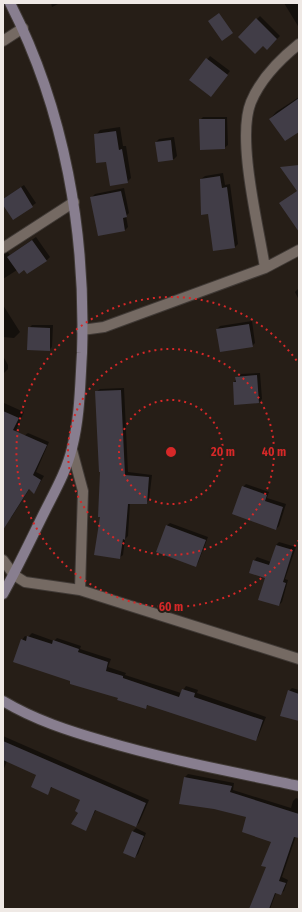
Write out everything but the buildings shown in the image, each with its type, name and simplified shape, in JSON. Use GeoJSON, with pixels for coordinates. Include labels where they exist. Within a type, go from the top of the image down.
{"type":"FeatureCollection","features":[{"type":"Feature","properties":{"kind":"street"},"geometry":{"type":"LineString","coordinates":[[3,594],[14,575],[57,487],[72,450],[80,407],[82,330],[80,260],[74,202],[64,150],[40,70],[23,28],[10,3]]}},
{"type":"Feature","properties":{"kind":"street"},"geometry":{"type":"LineString","coordinates":[[3,41],[23,28]]}},
{"type":"Feature","properties":{"kind":"street"},"geometry":{"type":"LineString","coordinates":[[265,268],[247,156],[246,129],[250,103],[262,80],[283,56],[299,44]]}},
{"type":"Feature","properties":{"kind":"street"},"geometry":{"type":"LineString","coordinates":[[3,248],[74,202]]}},
{"type":"Feature","properties":{"kind":"street"},"geometry":{"type":"LineString","coordinates":[[82,330],[104,327],[265,268],[299,250]]}},
{"type":"Feature","properties":{"kind":"street"},"geometry":{"type":"LineString","coordinates":[[72,450],[83,491],[80,590]]}},
{"type":"Feature","properties":{"kind":"street"},"geometry":{"type":"LineString","coordinates":[[3,560],[14,575],[25,582],[80,590],[299,659]]}},
{"type":"Feature","properties":{"kind":"street"},"geometry":{"type":"LineString","coordinates":[[3,701],[22,712],[71,731],[159,757],[299,786]]}}]}
